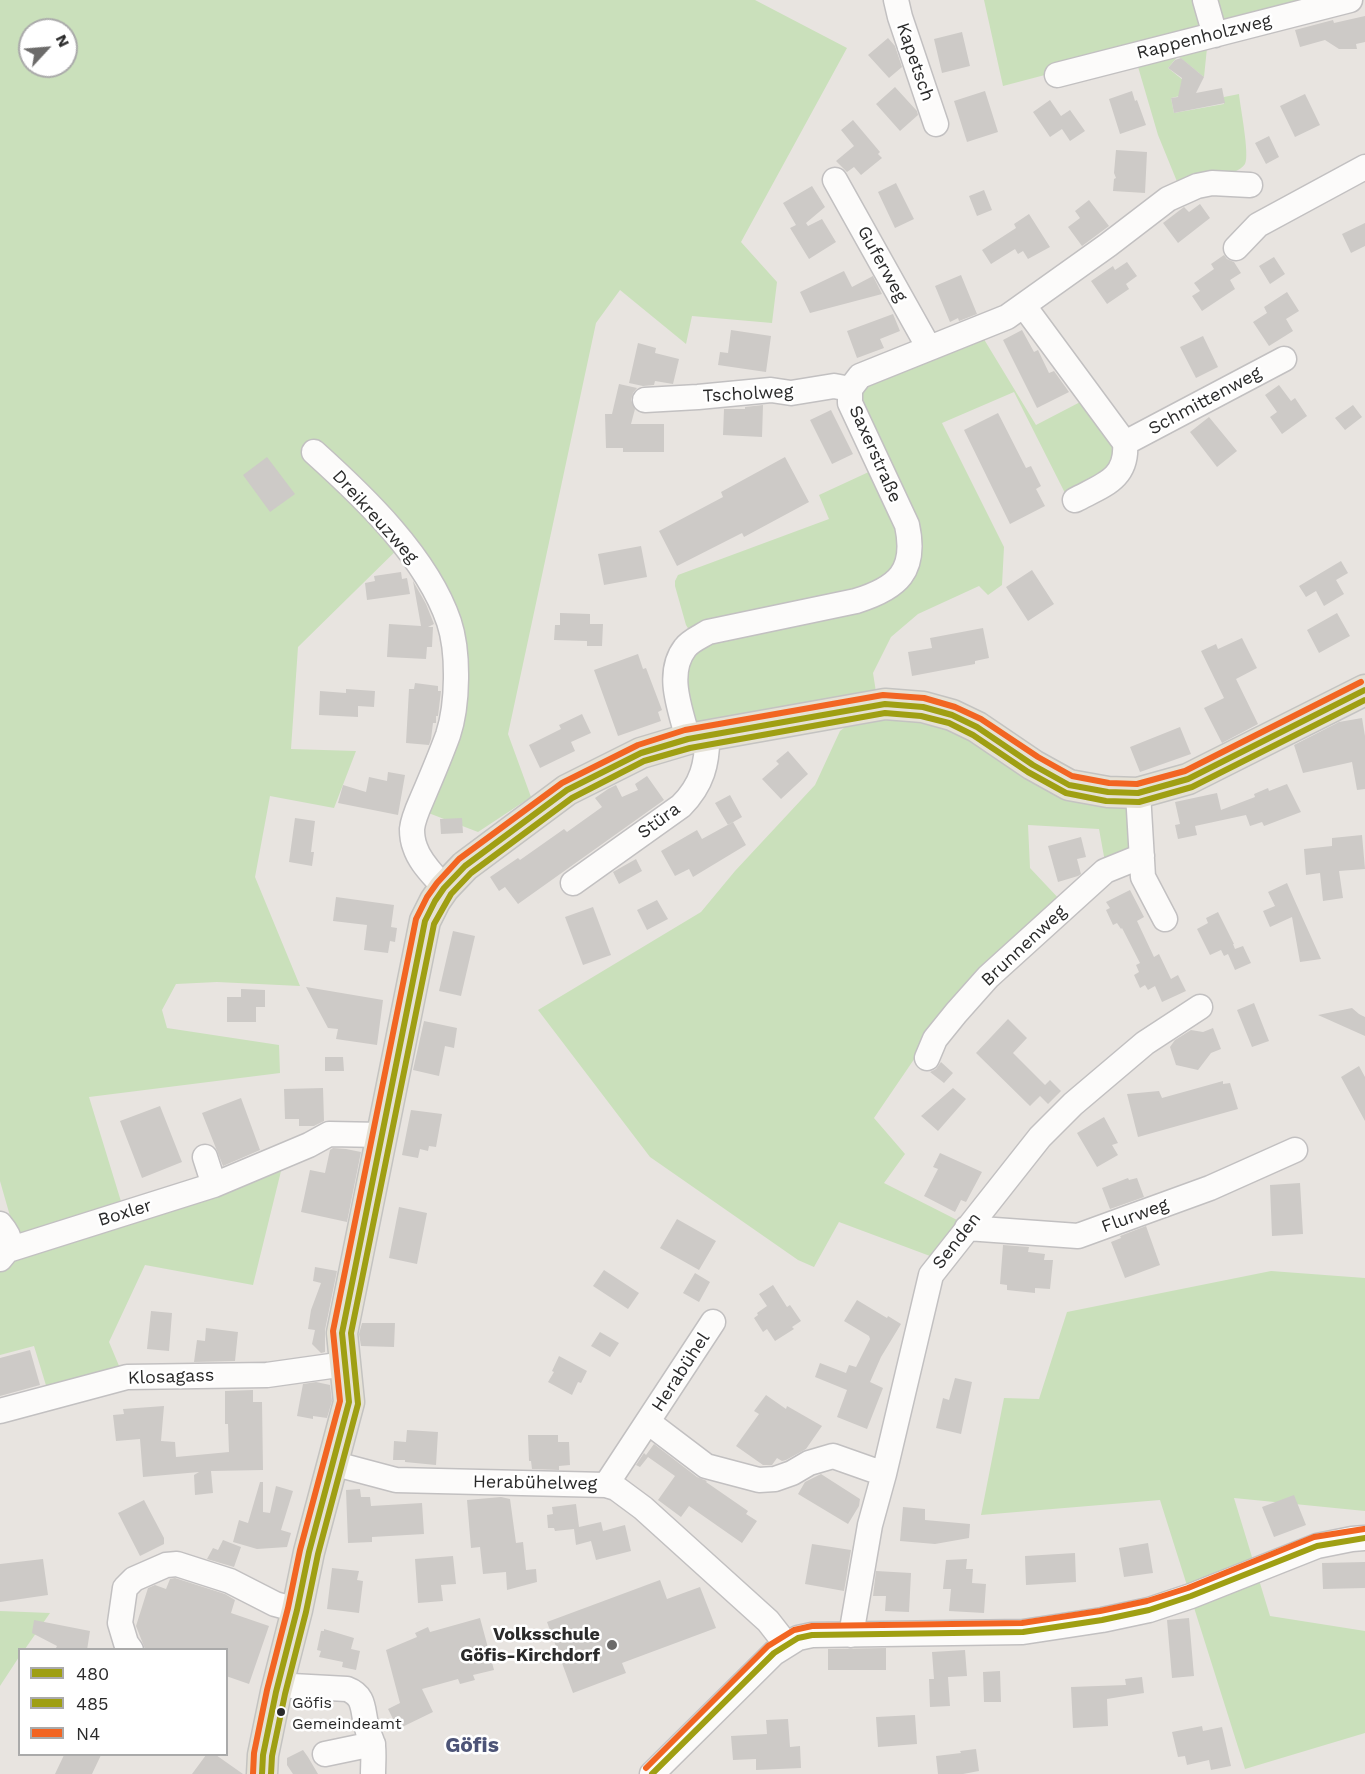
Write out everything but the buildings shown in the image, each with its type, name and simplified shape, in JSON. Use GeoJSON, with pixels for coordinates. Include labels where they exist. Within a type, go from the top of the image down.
{"type":"FeatureCollection","features":[{"type":"Feature","properties":{"kind":"main road"},"geometry":{"type":"LineString","coordinates":[[262,1774],[263,1755],[278,1682],[349,1401],[342,1332],[425,921],[444,888],[465,866],[567,790],[641,753],[698,737],[885,704],[923,708],[952,716],[977,727],[1033,765],[1069,785],[1108,792],[1138,793],[1188,779],[1363,695]]}},
{"type":"Feature","properties":{"kind":"street","name":"Kapetsch"},"geometry":{"type":"LineString","coordinates":[[896,0],[936,124]]}},
{"type":"Feature","properties":{"kind":"street"},"geometry":{"type":"LineString","coordinates":[[1205,0],[1215,35]]}},
{"type":"Feature","properties":{"kind":"street","name":"Rappenholzweg"},"geometry":{"type":"LineString","coordinates":[[1058,75],[1350,0]]}},
{"type":"Feature","properties":{"kind":"street"},"geometry":{"type":"LineString","coordinates":[[1236,248],[1258,225],[1365,167]]}},
{"type":"Feature","properties":{"kind":"street","name":"Guferweg"},"geometry":{"type":"LineString","coordinates":[[835,180],[929,348]]}},
{"type":"Feature","properties":{"kind":"street","name":"Saxerstraße"},"geometry":{"type":"LineString","coordinates":[[698,737],[675,677],[685,648],[708,632],[874,596],[890,587],[902,575],[910,560],[907,525],[850,403],[850,389],[860,376],[1000,321],[1024,306],[1168,199],[1197,186],[1212,183],[1250,185]]}},
{"type":"Feature","properties":{"kind":"street"},"geometry":{"type":"LineString","coordinates":[[1024,306],[1125,443],[1124,465],[1116,476],[1075,500]]}},
{"type":"Feature","properties":{"kind":"street","name":"Schmittenweg"},"geometry":{"type":"LineString","coordinates":[[1125,443],[1284,359]]}},
{"type":"Feature","properties":{"kind":"street","name":"Tscholweg"},"geometry":{"type":"LineString","coordinates":[[645,400],[698,398],[771,390],[791,393],[834,386],[850,389]]}},
{"type":"Feature","properties":{"kind":"street","name":"Dreikreuzweg"},"geometry":{"type":"LineString","coordinates":[[314,452],[375,510],[414,557],[437,594],[450,623],[456,672],[455,703],[449,733],[412,830],[415,847],[424,865],[444,888]]}},
{"type":"Feature","properties":{"kind":"street","name":"Stüra"},"geometry":{"type":"LineString","coordinates":[[573,883],[681,806],[693,794],[700,780],[707,753],[698,737]]}},
{"type":"Feature","properties":{"kind":"street"},"geometry":{"type":"LineString","coordinates":[[1138,793],[1143,877],[1165,919]]}},
{"type":"Feature","properties":{"kind":"street","name":"Brunnenweg"},"geometry":{"type":"LineString","coordinates":[[927,1058],[935,1039],[988,977],[1106,871],[1142,855]]}},
{"type":"Feature","properties":{"kind":"street","name":"Senden"},"geometry":{"type":"LineString","coordinates":[[851,1635],[870,1525],[931,1275],[1040,1137],[1073,1104],[1144,1043],[1200,1007]]}},
{"type":"Feature","properties":{"kind":"street","name":"Boxler"},"geometry":{"type":"LineString","coordinates":[[4,1254],[214,1185],[309,1145],[329,1134],[382,1135]]}},
{"type":"Feature","properties":{"kind":"street","name":"Flurweg"},"geometry":{"type":"LineString","coordinates":[[967,1228],[1078,1236],[1210,1188],[1294,1150]]}},
{"type":"Feature","properties":{"kind":"street"},"geometry":{"type":"LineString","coordinates":[[205,1157],[214,1185]]}},
{"type":"Feature","properties":{"kind":"street","name":"Boxler"},"geometry":{"type":"LineString","coordinates":[[0,1224],[7,1232],[10,1241],[4,1254]]}},
{"type":"Feature","properties":{"kind":"street","name":"Herabühel"},"geometry":{"type":"LineString","coordinates":[[606,1485],[713,1322]]}},
{"type":"Feature","properties":{"kind":"street","name":"Klosagass"},"geometry":{"type":"LineString","coordinates":[[0,1411],[127,1377],[267,1375],[345,1364]]}},
{"type":"Feature","properties":{"kind":"street","name":"Herabühel"},"geometry":{"type":"LineString","coordinates":[[648,1422],[706,1466],[759,1480],[776,1479],[809,1463],[833,1456],[884,1474]]}},
{"type":"Feature","properties":{"kind":"street","name":"Herabühelweg"},"geometry":{"type":"LineString","coordinates":[[332,1463],[396,1480],[606,1485],[616,1488],[643,1508],[768,1621],[786,1644]]}},
{"type":"Feature","properties":{"kind":"street"},"geometry":{"type":"LineString","coordinates":[[652,1774],[774,1653],[798,1638],[812,1635],[1023,1632],[1102,1620],[1149,1610],[1191,1596],[1317,1546],[1365,1538]]}},
{"type":"Feature","properties":{"kind":"street"},"geometry":{"type":"LineString","coordinates":[[130,1648],[120,1623],[125,1588],[134,1579],[166,1565],[177,1564],[230,1581],[275,1604],[297,1610]]}},
{"type":"Feature","properties":{"kind":"street"},"geometry":{"type":"LineString","coordinates":[[278,1682],[292,1686],[354,1691],[360,1697],[366,1727],[373,1744],[373,1774]]}},
{"type":"Feature","properties":{"kind":"street"},"geometry":{"type":"LineString","coordinates":[[325,1754],[373,1744]]}},
{"type":"Feature","properties":{"kind":"green space"},"geometry":{"type":"Polygon","coordinates":[[[0,0],[755,0],[847,48],[741,242],[777,282],[772,323],[692,316],[686,344],[620,290],[596,323],[508,734],[531,797],[478,832],[418,809],[466,698],[410,537],[298,647],[291,749],[356,751],[334,808],[270,796],[255,877],[300,986],[217,982],[176,984],[162,1010],[167,1028],[279,1045],[280,1073],[89,1097],[127,1221],[282,1167],[253,1285],[145,1265],[109,1342],[122,1373],[48,1392],[34,1346],[0,1355],[0,1265],[14,1230],[0,1181],[0,0]]]}},
{"type":"Feature","properties":{"kind":"green space"},"geometry":{"type":"Polygon","coordinates":[[[984,0],[1330,0],[1003,86],[984,0]]]}},
{"type":"Feature","properties":{"kind":"green space"},"geometry":{"type":"Polygon","coordinates":[[[1207,48],[1204,77],[1178,56],[1168,68],[1183,80],[1180,96],[1171,98],[1174,113],[1224,104],[1224,97],[1239,94],[1246,141],[1245,164],[1233,172],[1214,178],[1178,184],[1158,135],[1136,60],[1207,48]]]}},
{"type":"Feature","properties":{"kind":"green space"},"geometry":{"type":"Polygon","coordinates":[[[982,336],[1036,425],[1086,399],[1117,442],[1117,463],[1067,497],[1014,392],[942,423],[1004,547],[1002,585],[988,595],[979,586],[918,614],[891,637],[873,673],[876,692],[695,724],[691,721],[684,667],[705,641],[881,600],[917,565],[862,408],[861,395],[865,386],[982,336]]]}},
{"type":"Feature","properties":{"kind":"green space"},"geometry":{"type":"Polygon","coordinates":[[[873,470],[900,530],[897,566],[864,592],[689,630],[675,586],[678,575],[829,519],[819,495],[873,470]]]}},
{"type":"Feature","properties":{"kind":"green space"},"geometry":{"type":"Polygon","coordinates":[[[861,715],[923,717],[1127,801],[1134,849],[1105,862],[1099,829],[1028,825],[1030,868],[1062,902],[919,1052],[874,1118],[905,1154],[884,1183],[963,1223],[930,1256],[839,1222],[814,1267],[798,1260],[650,1157],[538,1010],[701,912],[735,871],[815,785],[840,731],[861,715]]]}},
{"type":"Feature","properties":{"kind":"green space"},"geometry":{"type":"Polygon","coordinates":[[[1271,1271],[1365,1278],[1365,1511],[1234,1498],[1270,1616],[1365,1631],[1365,1733],[1245,1769],[1160,1500],[981,1515],[1004,1398],[1039,1399],[1067,1312],[1271,1271]]]}},
{"type":"Feature","properties":{"kind":"green space"},"geometry":{"type":"Polygon","coordinates":[[[0,1611],[50,1613],[26,1648],[18,1648],[18,1659],[0,1686],[0,1611]]]}},
{"type":"Feature","properties":{"kind":"transit line","name":"N4"},"geometry":{"type":"LineString","coordinates":[[253,1774],[254,1753],[267,1690],[300,1550],[340,1401],[333,1331],[416,919],[437,883],[459,859],[562,783],[638,745],[685,730],[883,695],[924,698],[955,707],[981,719],[1038,757],[1072,776],[1109,783],[1137,784],[1185,771],[1361,682]]}},
{"type":"Feature","properties":{"kind":"transit line","name":"480"},"geometry":{"type":"LineString","coordinates":[[262,1774],[263,1755],[276,1692],[309,1552],[349,1402],[342,1333],[425,921],[444,888],[465,866],[567,790],[641,753],[688,739],[885,704],[923,707],[952,715],[977,727],[1033,765],[1069,785],[1108,792],[1138,793],[1188,779],[1365,690]]}},
{"type":"Feature","properties":{"kind":"transit line","name":"485"},"geometry":{"type":"LineString","coordinates":[[271,1774],[272,1756],[285,1694],[318,1554],[358,1404],[351,1333],[434,924],[451,894],[471,873],[572,798],[644,761],[690,748],[885,713],[921,716],[949,723],[973,735],[1028,772],[1066,793],[1106,801],[1139,802],[1192,787],[1365,700]]}},
{"type":"Feature","properties":{"kind":"transit line","name":"N4"},"geometry":{"type":"LineString","coordinates":[[646,1768],[768,1646],[794,1630],[812,1626],[1022,1623],[1100,1611],[1147,1601],[1188,1588],[1314,1537],[1364,1529]]}},
{"type":"Feature","properties":{"kind":"transit line","name":"480"},"geometry":{"type":"LineString","coordinates":[[652,1774],[774,1653],[798,1638],[812,1635],[1023,1632],[1102,1620],[1149,1610],[1191,1596],[1317,1546],[1365,1538]]}},
{"type":"Feature","properties":{"kind":"place","name":"Volksschule Göfis-Kirchdorf"},"geometry":{"type":"Point","coordinates":[612,1645]}},
{"type":"Feature","properties":{"kind":"place","name":"Göfis Gemeindeamt"},"geometry":{"type":"Point","coordinates":[281,1712]}},
{"type":"Feature","properties":{"kind":"district","name":"Göfis"},"geometry":{"type":"Point","coordinates":[472,1746]}}]}
